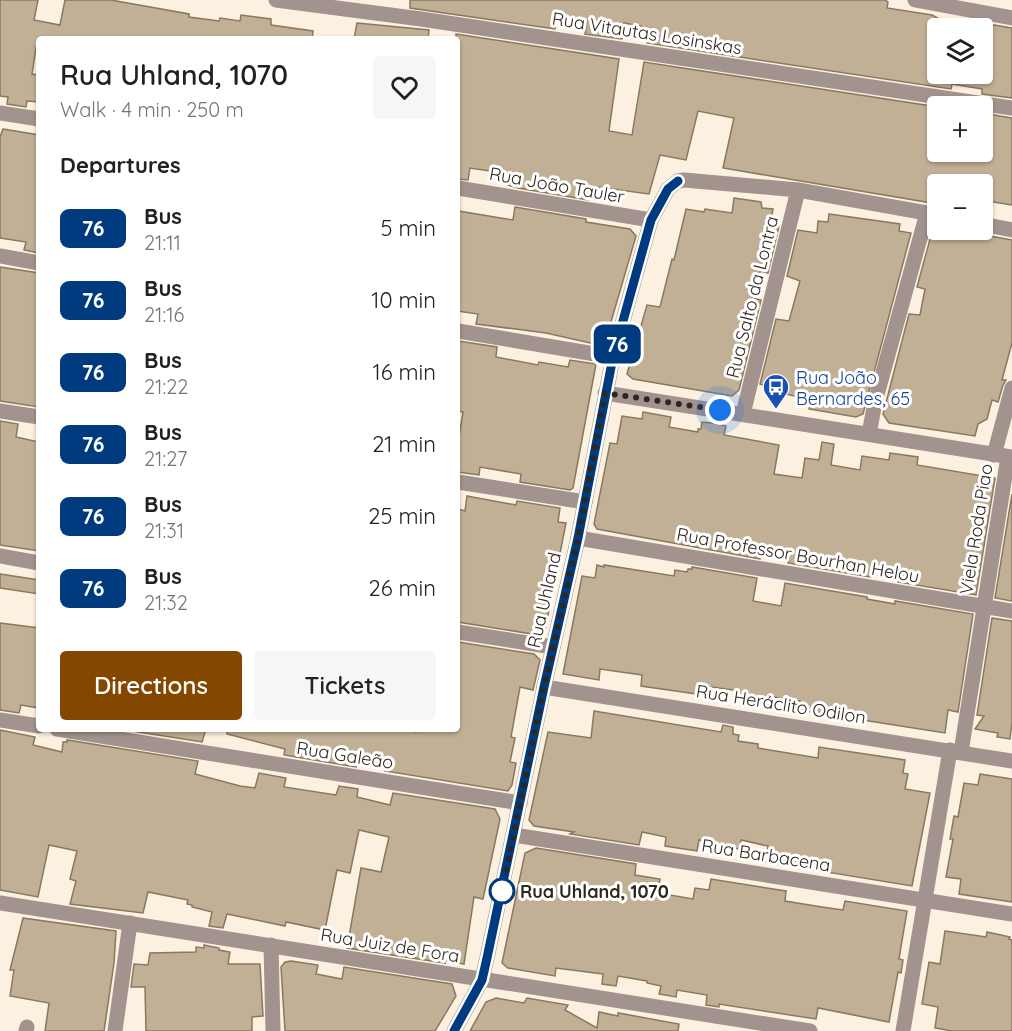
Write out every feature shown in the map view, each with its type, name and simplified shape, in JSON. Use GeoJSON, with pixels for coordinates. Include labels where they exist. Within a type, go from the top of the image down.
{"type":"FeatureCollection","features":[{"type":"Feature","properties":{"kind":"street","name":"Rua Vitautas Losinskas"},"geometry":{"type":"LineString","coordinates":[[276,0],[421,19],[1012,108]]}},
{"type":"Feature","properties":{"kind":"street"},"geometry":{"type":"LineString","coordinates":[[915,0],[1012,18]]}},
{"type":"Feature","properties":{"kind":"street"},"geometry":{"type":"LineString","coordinates":[[0,113],[36,119]]}},
{"type":"Feature","properties":{"kind":"street","name":"Rua Uhland"},"geometry":{"type":"LineString","coordinates":[[454,1031],[482,980],[578,538],[613,357],[651,220],[668,189],[678,181],[798,190]]}},
{"type":"Feature","properties":{"kind":"street","name":"Rua João Tauler"},"geometry":{"type":"LineString","coordinates":[[460,188],[651,220]]}},
{"type":"Feature","properties":{"kind":"street"},"geometry":{"type":"LineString","coordinates":[[798,190],[927,213]]}},
{"type":"Feature","properties":{"kind":"street","name":"Rua Salto da Lontra"},"geometry":{"type":"LineString","coordinates":[[743,414],[798,190]]}},
{"type":"Feature","properties":{"kind":"street"},"geometry":{"type":"LineString","coordinates":[[993,226],[1012,230]]}},
{"type":"Feature","properties":{"kind":"street"},"geometry":{"type":"LineString","coordinates":[[869,434],[874,402],[927,230]]}},
{"type":"Feature","properties":{"kind":"street"},"geometry":{"type":"LineString","coordinates":[[0,256],[36,262]]}},
{"type":"Feature","properties":{"kind":"street"},"geometry":{"type":"LineString","coordinates":[[460,331],[613,357]]}},
{"type":"Feature","properties":{"kind":"street","name":"Viela Roda Piao"},"geometry":{"type":"LineString","coordinates":[[903,1031],[925,900],[984,607],[1012,388]]}},
{"type":"Feature","properties":{"kind":"street"},"geometry":{"type":"LineString","coordinates":[[605,393],[1004,456]]}},
{"type":"Feature","properties":{"kind":"street"},"geometry":{"type":"LineString","coordinates":[[0,411],[36,417]]}},
{"type":"Feature","properties":{"kind":"street"},"geometry":{"type":"LineString","coordinates":[[460,482],[585,502]]}},
{"type":"Feature","properties":{"kind":"street","name":"Rua Professor Bourhan Helou"},"geometry":{"type":"LineString","coordinates":[[578,538],[1012,611]]}},
{"type":"Feature","properties":{"kind":"street"},"geometry":{"type":"LineString","coordinates":[[0,556],[36,562]]}},
{"type":"Feature","properties":{"kind":"street"},"geometry":{"type":"LineString","coordinates":[[460,632],[553,647]]}},
{"type":"Feature","properties":{"kind":"street","name":"Rua Heráclito Odilon"},"geometry":{"type":"LineString","coordinates":[[544,687],[1012,761]]}},
{"type":"Feature","properties":{"kind":"street"},"geometry":{"type":"LineString","coordinates":[[0,720],[36,726]]}},
{"type":"Feature","properties":{"kind":"street","name":"Rua Galeão"},"geometry":{"type":"LineString","coordinates":[[76,732],[520,803]]}},
{"type":"Feature","properties":{"kind":"street","name":"Rua Barbacena"},"geometry":{"type":"LineString","coordinates":[[514,835],[1012,915]]}},
{"type":"Feature","properties":{"kind":"street","name":"Rua Juiz de Fora"},"geometry":{"type":"LineString","coordinates":[[0,903],[810,1031]]}},
{"type":"Feature","properties":{"kind":"street"},"geometry":{"type":"LineString","coordinates":[[115,1031],[130,923]]}},
{"type":"Feature","properties":{"kind":"street"},"geometry":{"type":"LineString","coordinates":[[271,945],[273,1031]]}},
{"type":"Feature","properties":{"kind":"building"},"geometry":{"type":"Polygon","coordinates":[[[0,0],[38,0],[34,20],[60,25],[65,0],[111,0],[219,21],[220,18],[240,21],[241,15],[271,19],[271,25],[313,31],[312,36],[36,36],[32,74],[36,75],[36,102],[27,101],[26,107],[7,104],[8,97],[0,96],[0,0]]]}},
{"type":"Feature","properties":{"kind":"building"},"geometry":{"type":"Polygon","coordinates":[[[410,0],[885,0],[888,2],[887,8],[932,15],[938,18],[927,18],[927,84],[952,84],[951,89],[647,43],[650,28],[624,23],[622,39],[585,34],[587,21],[557,16],[555,29],[410,8],[410,0]]]}},
{"type":"Feature","properties":{"kind":"building"},"geometry":{"type":"Polygon","coordinates":[[[357,23],[429,30],[428,36],[355,36],[357,23]]]}},
{"type":"Feature","properties":{"kind":"building"},"geometry":{"type":"Polygon","coordinates":[[[993,25],[1012,28],[1012,98],[982,94],[982,89],[952,84],[993,84],[993,25]]]}},
{"type":"Feature","properties":{"kind":"building"},"geometry":{"type":"Polygon","coordinates":[[[456,34],[619,59],[609,131],[632,135],[644,62],[927,105],[927,162],[993,162],[993,115],[1012,118],[1012,205],[993,202],[993,174],[927,174],[927,202],[723,168],[734,118],[698,111],[686,160],[660,155],[649,194],[590,186],[588,200],[518,188],[508,185],[510,174],[470,168],[468,180],[460,179],[460,36],[456,34]]]}},
{"type":"Feature","properties":{"kind":"building"},"geometry":{"type":"Polygon","coordinates":[[[3,129],[36,134],[36,252],[24,250],[26,242],[0,238],[0,137],[3,129]]]}},
{"type":"Feature","properties":{"kind":"building"},"geometry":{"type":"Polygon","coordinates":[[[734,198],[761,202],[762,208],[773,209],[770,224],[779,226],[768,273],[760,271],[757,273],[752,298],[761,300],[739,390],[732,396],[633,379],[627,374],[647,305],[660,307],[686,209],[732,213],[734,198]]]}},
{"type":"Feature","properties":{"kind":"building"},"geometry":{"type":"Polygon","coordinates":[[[515,207],[630,229],[636,236],[606,339],[599,345],[546,333],[476,324],[478,314],[460,311],[460,211],[513,220],[515,207]]]}},
{"type":"Feature","properties":{"kind":"building"},"geometry":{"type":"Polygon","coordinates":[[[829,214],[900,224],[899,231],[911,233],[863,414],[856,417],[809,409],[812,400],[777,392],[777,390],[760,384],[776,319],[789,321],[800,281],[787,276],[798,230],[817,233],[818,221],[828,222],[829,214]]]}},
{"type":"Feature","properties":{"kind":"building"},"geometry":{"type":"Polygon","coordinates":[[[993,237],[1012,240],[1012,343],[1002,380],[1006,380],[998,402],[992,400],[987,419],[978,424],[975,436],[889,423],[883,414],[909,314],[920,315],[925,289],[917,287],[930,240],[993,240],[993,237]]]}},
{"type":"Feature","properties":{"kind":"building"},"geometry":{"type":"Polygon","coordinates":[[[0,267],[36,273],[36,407],[0,401],[0,267]]]}},
{"type":"Feature","properties":{"kind":"building"},"geometry":{"type":"Polygon","coordinates":[[[460,341],[497,347],[496,357],[538,365],[539,362],[568,367],[570,360],[596,364],[573,488],[570,490],[520,482],[521,474],[480,467],[479,475],[460,472],[460,431],[463,412],[460,411],[460,341]]]}},
{"type":"Feature","properties":{"kind":"building"},"geometry":{"type":"Polygon","coordinates":[[[643,412],[671,417],[669,427],[698,432],[702,422],[712,423],[726,426],[724,435],[779,445],[774,474],[802,478],[805,458],[819,460],[822,442],[834,444],[831,465],[860,470],[862,456],[889,460],[890,453],[918,457],[917,465],[995,478],[976,595],[898,582],[900,572],[872,567],[870,577],[788,563],[790,551],[763,547],[760,559],[597,529],[594,524],[610,443],[617,444],[622,416],[642,419],[643,412]]]}},
{"type":"Feature","properties":{"kind":"building"},"geometry":{"type":"Polygon","coordinates":[[[0,421],[18,424],[16,437],[36,441],[36,551],[0,545],[0,421]]]}},
{"type":"Feature","properties":{"kind":"building"},"geometry":{"type":"Polygon","coordinates":[[[1012,494],[1012,601],[995,598],[1012,494]]]}},
{"type":"Feature","properties":{"kind":"building"},"geometry":{"type":"Polygon","coordinates":[[[467,496],[516,505],[517,501],[560,508],[558,522],[566,523],[545,630],[538,635],[460,622],[460,510],[465,511],[467,496]]]}},
{"type":"Feature","properties":{"kind":"building"},"geometry":{"type":"Polygon","coordinates":[[[597,565],[674,576],[675,570],[687,572],[692,567],[757,578],[753,601],[781,606],[785,583],[895,604],[895,601],[973,614],[958,712],[948,710],[945,733],[799,710],[800,701],[767,696],[765,705],[738,700],[740,691],[712,687],[710,696],[641,686],[642,675],[600,669],[599,680],[563,674],[582,576],[595,578],[597,565]]]}},
{"type":"Feature","properties":{"kind":"building"},"geometry":{"type":"Polygon","coordinates":[[[0,574],[36,580],[36,594],[0,588],[0,574]]]}},
{"type":"Feature","properties":{"kind":"building"},"geometry":{"type":"Polygon","coordinates":[[[992,618],[1012,621],[1010,739],[997,737],[998,733],[975,729],[984,716],[977,715],[992,618]]]}},
{"type":"Feature","properties":{"kind":"building"},"geometry":{"type":"Polygon","coordinates":[[[0,623],[36,628],[36,708],[21,705],[19,713],[0,710],[0,623]]]}},
{"type":"Feature","properties":{"kind":"building"},"geometry":{"type":"Polygon","coordinates":[[[460,642],[534,654],[540,660],[533,690],[520,687],[511,737],[515,738],[510,762],[516,763],[512,785],[508,791],[385,771],[386,765],[358,758],[356,767],[284,755],[285,749],[227,734],[227,732],[460,732],[460,642]]]}},
{"type":"Feature","properties":{"kind":"building"},"geometry":{"type":"Polygon","coordinates":[[[594,711],[721,732],[723,725],[733,727],[733,734],[739,735],[738,741],[758,744],[758,748],[818,758],[819,747],[905,760],[903,773],[908,774],[905,789],[930,793],[912,886],[765,862],[768,846],[741,840],[739,849],[699,840],[697,851],[665,846],[666,837],[642,832],[639,845],[534,826],[529,820],[548,732],[591,738],[594,711]]]}},
{"type":"Feature","properties":{"kind":"building"},"geometry":{"type":"Polygon","coordinates":[[[0,730],[35,737],[33,745],[62,752],[63,742],[67,740],[198,761],[195,774],[240,786],[255,788],[259,773],[286,778],[284,787],[336,795],[339,786],[358,789],[357,797],[390,805],[393,793],[495,809],[500,819],[483,899],[474,897],[464,964],[347,948],[361,868],[381,872],[389,837],[359,830],[350,873],[337,870],[325,930],[286,922],[285,926],[227,914],[223,928],[209,926],[212,912],[192,907],[187,904],[188,900],[148,892],[143,913],[70,904],[76,881],[70,879],[77,851],[49,845],[38,897],[0,890],[0,730]]]}},
{"type":"Feature","properties":{"kind":"building"},"geometry":{"type":"Polygon","coordinates":[[[138,732],[205,732],[202,742],[138,732]]]}},
{"type":"Feature","properties":{"kind":"building"},"geometry":{"type":"Polygon","coordinates":[[[980,774],[1012,779],[1012,902],[959,894],[961,879],[946,877],[953,839],[950,839],[954,816],[958,817],[964,783],[978,785],[980,774]]]}},
{"type":"Feature","properties":{"kind":"building"},"geometry":{"type":"Polygon","coordinates":[[[536,848],[636,864],[635,875],[660,879],[658,893],[693,899],[695,888],[709,890],[711,879],[786,891],[785,901],[843,910],[845,901],[907,911],[899,959],[903,960],[901,973],[898,972],[889,1022],[818,1008],[816,1019],[719,1004],[719,1007],[706,1005],[707,995],[677,990],[676,997],[659,994],[661,986],[647,983],[647,981],[618,976],[616,986],[602,984],[603,974],[556,968],[555,976],[508,968],[502,963],[525,853],[536,848]]]}},
{"type":"Feature","properties":{"kind":"building"},"geometry":{"type":"Polygon","coordinates":[[[23,918],[116,931],[114,963],[104,1031],[45,1031],[49,1003],[10,996],[14,970],[10,970],[23,918]]]}},
{"type":"Feature","properties":{"kind":"building"},"geometry":{"type":"Polygon","coordinates":[[[945,931],[986,937],[987,932],[1010,937],[1009,939],[1012,940],[1012,1031],[952,1031],[935,1028],[938,1007],[922,1004],[929,962],[940,964],[945,931]]]}},
{"type":"Feature","properties":{"kind":"building"},"geometry":{"type":"Polygon","coordinates":[[[204,945],[230,952],[228,964],[260,964],[263,1016],[252,1017],[252,1031],[146,1031],[145,987],[131,987],[134,964],[148,965],[150,953],[196,952],[196,947],[204,948],[204,945]]]}},
{"type":"Feature","properties":{"kind":"building"},"geometry":{"type":"Polygon","coordinates":[[[285,962],[318,965],[316,974],[342,979],[344,967],[452,984],[456,996],[435,1031],[285,1031],[281,967],[285,962]]]}},
{"type":"Feature","properties":{"kind":"building"},"geometry":{"type":"Polygon","coordinates":[[[496,998],[524,1003],[527,998],[568,1005],[565,1010],[597,1028],[599,1012],[618,1016],[618,1013],[679,1024],[678,1031],[470,1031],[486,1002],[496,998]]]}},
{"type":"Feature","properties":{"kind":"bus line","name":"76"},"geometry":{"type":"LineString","coordinates":[[454,1031],[482,980],[578,538],[613,357],[651,220],[668,189],[678,181]]}},
{"type":"Feature","properties":{"kind":"place","name":"Rua João Bernardes, 65"},"geometry":{"type":"Point","coordinates":[776,410]}},
{"type":"Feature","properties":{"kind":"place","name":"Rua Uhland, 1070"},"geometry":{"type":"Point","coordinates":[502,891]}},
{"type":"Feature","properties":{"kind":"route"},"geometry":{"type":"LineString","coordinates":[[502,891],[544,687],[578,538],[605,393],[720,410]]}}]}
